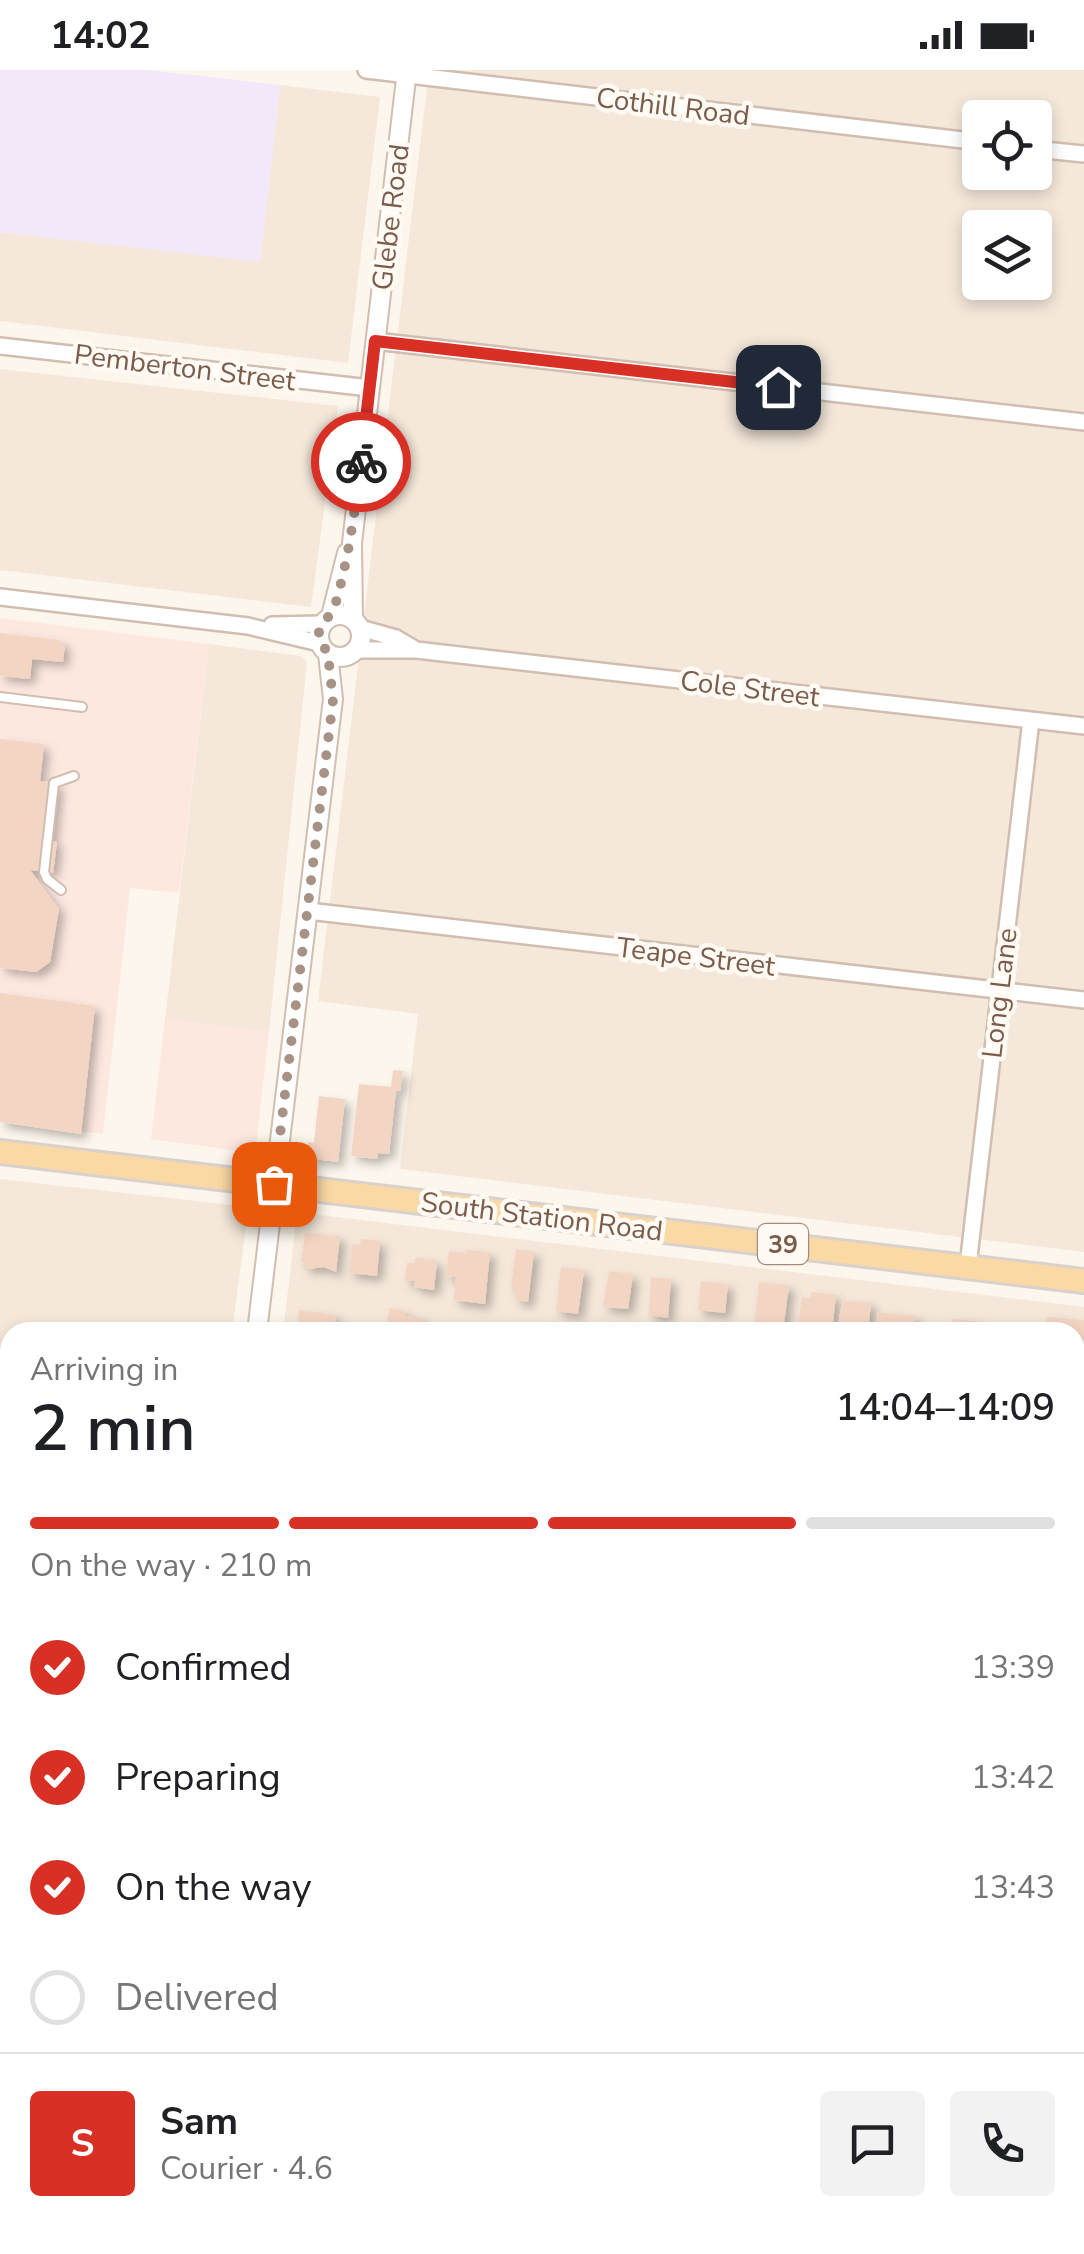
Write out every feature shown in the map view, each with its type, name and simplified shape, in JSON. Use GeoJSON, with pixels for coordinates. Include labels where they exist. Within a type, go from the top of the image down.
{"type":"FeatureCollection","features":[{"type":"Feature","properties":{"kind":"main road","name":"South Station Road"},"geometry":{"type":"LineString","coordinates":[[0,1152],[1084,1281]]}},
{"type":"Feature","properties":{"kind":"street","name":"Cothill Road"},"geometry":{"type":"LineString","coordinates":[[366,70],[962,140]]}},
{"type":"Feature","properties":{"kind":"street","name":"Glebe Road"},"geometry":{"type":"LineString","coordinates":[[333,700],[361,640],[356,624],[352,543],[407,72]]}},
{"type":"Feature","properties":{"kind":"street"},"geometry":{"type":"LineString","coordinates":[[1052,150],[1084,154]]}},
{"type":"Feature","properties":{"kind":"street"},"geometry":{"type":"LineString","coordinates":[[375,341],[1084,422]]}},
{"type":"Feature","properties":{"kind":"street","name":"Pemberton Street"},"geometry":{"type":"LineString","coordinates":[[0,346],[370,388]]}},
{"type":"Feature","properties":{"kind":"street","name":"Glebe Road"},"geometry":{"type":"LineString","coordinates":[[258,1322],[333,700],[325,634],[352,543]]}},
{"type":"Feature","properties":{"kind":"street"},"geometry":{"type":"LineString","coordinates":[[0,597],[325,634],[342,658],[352,653]]}},
{"type":"Feature","properties":{"kind":"street"},"geometry":{"type":"LineString","coordinates":[[325,634],[342,615],[356,624]]}},
{"type":"Feature","properties":{"kind":"street","name":"Cole Street"},"geometry":{"type":"LineString","coordinates":[[356,624],[396,638],[416,650]]}},
{"type":"Feature","properties":{"kind":"street","name":"Cole Street"},"geometry":{"type":"LineString","coordinates":[[352,653],[416,650],[1084,726]]}},
{"type":"Feature","properties":{"kind":"street","name":"Long Lane"},"geometry":{"type":"LineString","coordinates":[[968,1266],[1032,720]]}},
{"type":"Feature","properties":{"kind":"street","name":"Teape Street"},"geometry":{"type":"LineString","coordinates":[[308,911],[1084,1000]]}},
{"type":"Feature","properties":{"kind":"lane"},"geometry":{"type":"LineString","coordinates":[[0,696],[82,707]]}},
{"type":"Feature","properties":{"kind":"lane"},"geometry":{"type":"LineString","coordinates":[[61,890],[46,879],[44,872],[54,783],[74,776]]}},
{"type":"Feature","properties":{"kind":"shaded area"},"geometry":{"type":"Polygon","coordinates":[[[0,70],[149,70],[280,85],[260,262],[0,232],[0,70]]]}},
{"type":"Feature","properties":{"kind":"shaded area"},"geometry":{"type":"Polygon","coordinates":[[[429,70],[1084,70],[1084,1252],[400,1169],[418,1014],[318,1001],[429,70]]]}},
{"type":"Feature","properties":{"kind":"shaded area"},"geometry":{"type":"Polygon","coordinates":[[[280,85],[380,97],[348,363],[0,321],[0,232],[260,261],[280,85]]]}},
{"type":"Feature","properties":{"kind":"shaded area"},"geometry":{"type":"Polygon","coordinates":[[[0,369],[338,406],[311,607],[0,570],[0,369]]]}},
{"type":"Feature","properties":{"kind":"shaded area"},"geometry":{"type":"Polygon","coordinates":[[[0,618],[209,644],[179,893],[130,888],[103,1134],[0,1122],[0,618]]]}},
{"type":"Feature","properties":{"kind":"shaded area"},"geometry":{"type":"Polygon","coordinates":[[[209,644],[301,656],[307,662],[269,1032],[165,1019],[209,644]]]}},
{"type":"Feature","properties":{"kind":"shaded area"},"geometry":{"type":"Polygon","coordinates":[[[165,1019],[269,1032],[256,1145],[246,1152],[151,1139],[165,1019]]]}},
{"type":"Feature","properties":{"kind":"shaded area"},"geometry":{"type":"Polygon","coordinates":[[[0,1179],[232,1205],[247,1219],[233,1322],[0,1322],[0,1179]]]}},
{"type":"Feature","properties":{"kind":"shaded area"},"geometry":{"type":"Polygon","coordinates":[[[303,1213],[1084,1307],[1084,1322],[284,1322],[296,1222],[303,1213]]]}},
{"type":"Feature","properties":{"kind":"building"},"geometry":{"type":"Polygon","coordinates":[[[0,633],[59,640],[65,643],[63,662],[32,659],[30,679],[0,676],[0,633]]]}},
{"type":"Feature","properties":{"kind":"building"},"geometry":{"type":"Polygon","coordinates":[[[0,739],[44,744],[40,781],[58,783],[53,873],[30,870],[59,909],[50,962],[36,972],[0,968],[0,739]]]}},
{"type":"Feature","properties":{"kind":"building"},"geometry":{"type":"Polygon","coordinates":[[[0,993],[95,1006],[81,1134],[0,1122],[0,993]]]}},
{"type":"Feature","properties":{"kind":"building"},"geometry":{"type":"Polygon","coordinates":[[[393,1070],[403,1071],[400,1091],[396,1091],[389,1154],[378,1153],[377,1159],[351,1156],[359,1084],[391,1087],[393,1070]]]}},
{"type":"Feature","properties":{"kind":"building"},"geometry":{"type":"Polygon","coordinates":[[[319,1096],[345,1099],[338,1162],[306,1158],[308,1142],[314,1143],[319,1096]]]}},
{"type":"Feature","properties":{"kind":"building"},"geometry":{"type":"Polygon","coordinates":[[[305,1233],[340,1236],[336,1272],[324,1267],[307,1269],[306,1263],[301,1262],[305,1233]]]}},
{"type":"Feature","properties":{"kind":"building"},"geometry":{"type":"Polygon","coordinates":[[[361,1239],[380,1241],[377,1276],[349,1273],[352,1244],[360,1245],[361,1239]]]}},
{"type":"Feature","properties":{"kind":"building"},"geometry":{"type":"Polygon","coordinates":[[[516,1249],[534,1252],[528,1302],[516,1300],[515,1288],[511,1287],[516,1249]]]}},
{"type":"Feature","properties":{"kind":"building"},"geometry":{"type":"Polygon","coordinates":[[[449,1251],[490,1252],[485,1304],[454,1300],[456,1277],[446,1276],[449,1251]]]}},
{"type":"Feature","properties":{"kind":"building"},"geometry":{"type":"Polygon","coordinates":[[[416,1257],[437,1261],[434,1290],[414,1287],[415,1281],[405,1281],[407,1263],[414,1263],[416,1257]]]}},
{"type":"Feature","properties":{"kind":"building"},"geometry":{"type":"Polygon","coordinates":[[[561,1267],[584,1270],[578,1314],[556,1311],[561,1267]]]}},
{"type":"Feature","properties":{"kind":"building"},"geometry":{"type":"Polygon","coordinates":[[[609,1271],[633,1274],[628,1309],[603,1307],[609,1271]]]}},
{"type":"Feature","properties":{"kind":"building"},"geometry":{"type":"Polygon","coordinates":[[[651,1277],[671,1279],[668,1318],[649,1315],[651,1277]]]}},
{"type":"Feature","properties":{"kind":"building"},"geometry":{"type":"Polygon","coordinates":[[[701,1281],[728,1284],[725,1313],[698,1310],[701,1281]]]}},
{"type":"Feature","properties":{"kind":"building"},"geometry":{"type":"Polygon","coordinates":[[[759,1282],[789,1285],[784,1322],[755,1322],[759,1282]]]}},
{"type":"Feature","properties":{"kind":"building"},"geometry":{"type":"Polygon","coordinates":[[[812,1292],[836,1295],[833,1322],[798,1322],[802,1297],[810,1298],[812,1292]]]}},
{"type":"Feature","properties":{"kind":"building"},"geometry":{"type":"Polygon","coordinates":[[[842,1301],[871,1302],[869,1322],[839,1322],[842,1301]]]}},
{"type":"Feature","properties":{"kind":"building"},"geometry":{"type":"Polygon","coordinates":[[[389,1308],[406,1311],[405,1316],[423,1318],[422,1322],[388,1322],[389,1308]]]}},
{"type":"Feature","properties":{"kind":"building"},"geometry":{"type":"Polygon","coordinates":[[[299,1310],[336,1315],[335,1322],[298,1322],[299,1310]]]}},
{"type":"Feature","properties":{"kind":"building"},"geometry":{"type":"Polygon","coordinates":[[[878,1312],[916,1316],[915,1322],[876,1322],[878,1312]]]}},
{"type":"Feature","properties":{"kind":"building"},"geometry":{"type":"Polygon","coordinates":[[[1047,1317],[1084,1320],[1084,1322],[1047,1322],[1047,1317]]]}},
{"type":"Feature","properties":{"kind":"way so far"},"geometry":{"type":"LineString","coordinates":[[274,1184],[333,700],[328,654],[318,636],[334,609],[352,543],[361,462]]}},
{"type":"Feature","properties":{"kind":"route"},"geometry":{"type":"LineString","coordinates":[[361,462],[375,341],[778,387]]}}]}
